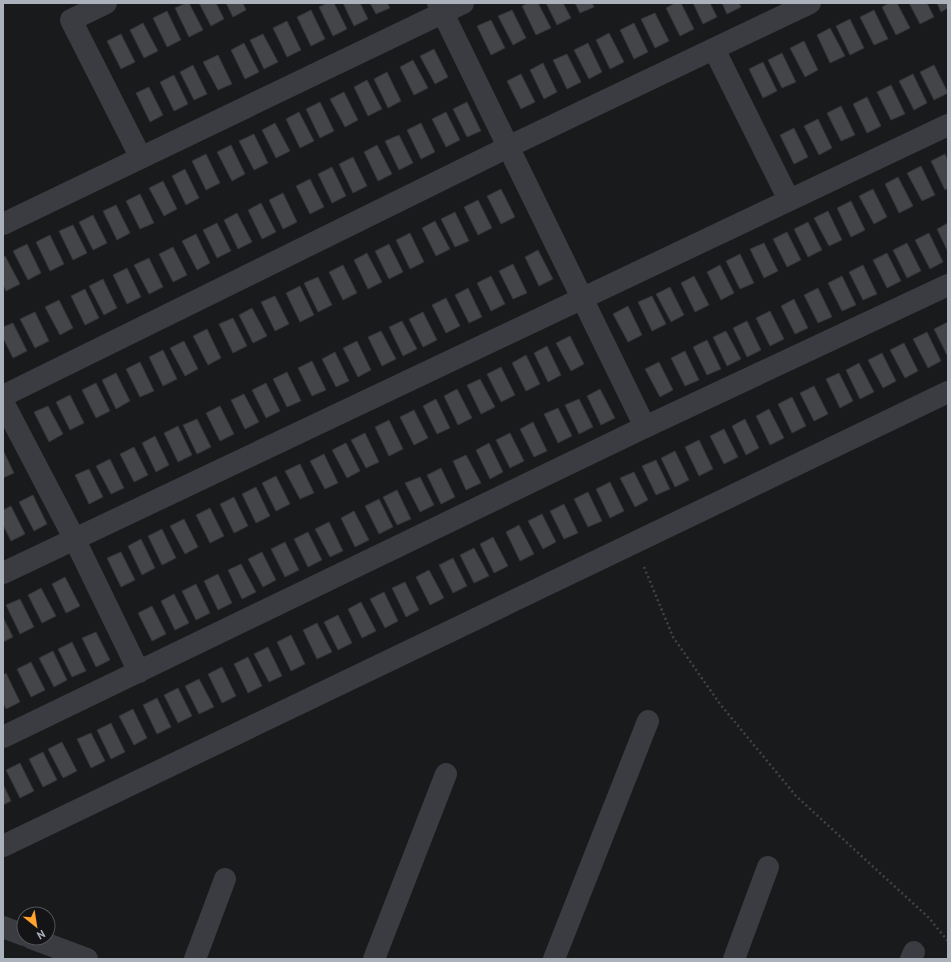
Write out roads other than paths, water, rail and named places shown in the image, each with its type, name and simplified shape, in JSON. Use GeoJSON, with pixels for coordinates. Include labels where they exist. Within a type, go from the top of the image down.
{"type":"FeatureCollection","features":[{"type":"Feature","properties":{"kind":"street"},"geometry":{"type":"LineString","coordinates":[[106,3],[71,20],[141,158]]}},
{"type":"Feature","properties":{"kind":"street"},"geometry":{"type":"LineString","coordinates":[[3,224],[141,158],[441,8],[463,3]]}},
{"type":"Feature","properties":{"kind":"street"},"geometry":{"type":"LineString","coordinates":[[3,396],[508,147],[810,3]]}},
{"type":"Feature","properties":{"kind":"street"},"geometry":{"type":"LineString","coordinates":[[441,8],[645,427]]}},
{"type":"Feature","properties":{"kind":"street"},"geometry":{"type":"LineString","coordinates":[[714,49],[789,200]]}},
{"type":"Feature","properties":{"kind":"street"},"geometry":{"type":"LineString","coordinates":[[3,573],[74,538],[948,125]]}},
{"type":"Feature","properties":{"kind":"street"},"geometry":{"type":"LineString","coordinates":[[3,737],[645,427],[948,285]]}},
{"type":"Feature","properties":{"kind":"street"},"geometry":{"type":"LineString","coordinates":[[3,846],[948,392]]}},
{"type":"Feature","properties":{"kind":"street"},"geometry":{"type":"LineString","coordinates":[[3,402],[74,538],[139,672]]}},
{"type":"Feature","properties":{"kind":"street"},"geometry":{"type":"LineString","coordinates":[[554,959],[648,721]]}},
{"type":"Feature","properties":{"kind":"street"},"geometry":{"type":"LineString","coordinates":[[374,959],[446,774]]}},
{"type":"Feature","properties":{"kind":"street"},"geometry":{"type":"LineString","coordinates":[[734,959],[768,867]]}},
{"type":"Feature","properties":{"kind":"street"},"geometry":{"type":"LineString","coordinates":[[195,959],[225,879]]}},
{"type":"Feature","properties":{"kind":"street"},"geometry":{"type":"LineString","coordinates":[[3,927],[16,932]]}},
{"type":"Feature","properties":{"kind":"street"},"geometry":{"type":"LineString","coordinates":[[52,946],[86,959]]}}]}
